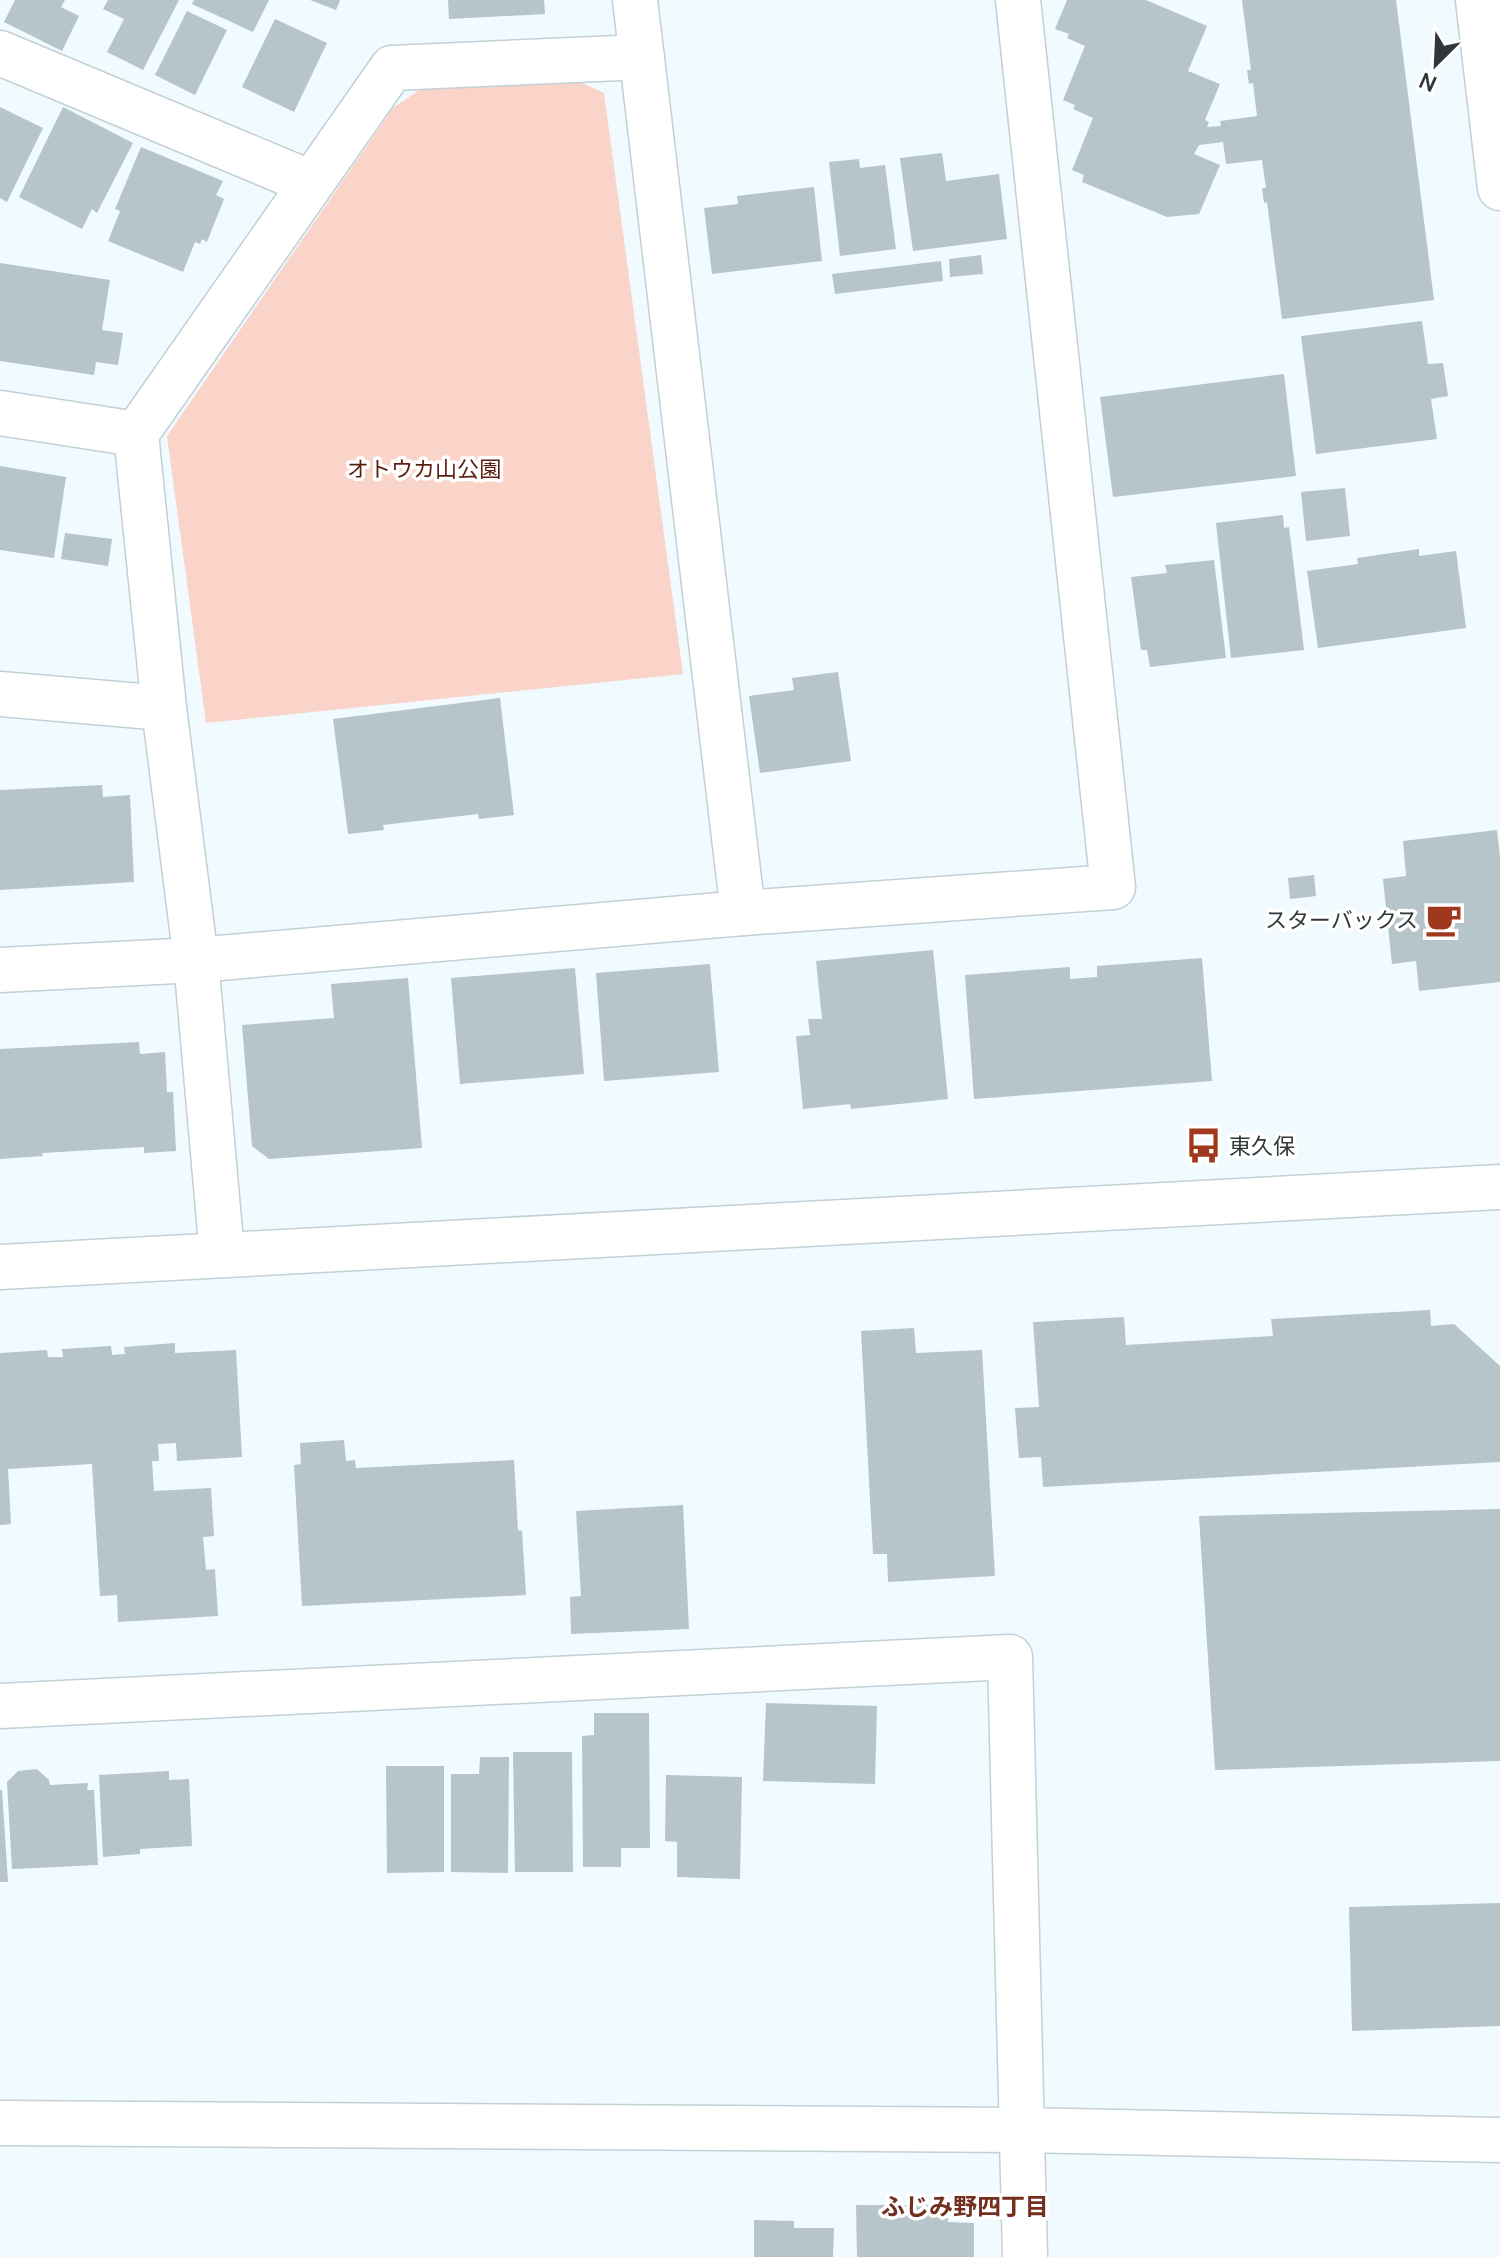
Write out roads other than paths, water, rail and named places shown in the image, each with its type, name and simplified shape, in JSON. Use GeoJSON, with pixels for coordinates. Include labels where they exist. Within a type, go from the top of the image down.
{"type":"FeatureCollection","features":[{"type":"Feature","properties":{"kind":"street"},"geometry":{"type":"LineString","coordinates":[[635,0],[743,913]]}},
{"type":"Feature","properties":{"kind":"street"},"geometry":{"type":"LineString","coordinates":[[0,970],[196,960],[743,913],[1113,887],[1018,0]]}},
{"type":"Feature","properties":{"kind":"street"},"geometry":{"type":"LineString","coordinates":[[1478,0],[1500,188]]}},
{"type":"Feature","properties":{"kind":"street"},"geometry":{"type":"LineString","coordinates":[[0,53],[311,183]]}},
{"type":"Feature","properties":{"kind":"street"},"geometry":{"type":"LineString","coordinates":[[222,1254],[196,960],[164,708],[136,434],[392,68],[642,57]]}},
{"type":"Feature","properties":{"kind":"street"},"geometry":{"type":"LineString","coordinates":[[0,413],[136,434]]}},
{"type":"Feature","properties":{"kind":"street"},"geometry":{"type":"LineString","coordinates":[[0,694],[164,708]]}},
{"type":"Feature","properties":{"kind":"street"},"geometry":{"type":"LineString","coordinates":[[0,1267],[1500,1187]]}},
{"type":"Feature","properties":{"kind":"street"},"geometry":{"type":"LineString","coordinates":[[0,1706],[1010,1657],[1025,2257]]}},
{"type":"Feature","properties":{"kind":"street"},"geometry":{"type":"LineString","coordinates":[[0,2123],[1022,2130],[1500,2140]]}},
{"type":"Feature","properties":{"kind":"place","name":"スターバックス"},"geometry":{"type":"Point","coordinates":[1444,920]}},
{"type":"Feature","properties":{"kind":"place","name":"東久保"},"geometry":{"type":"Point","coordinates":[1203,1146]}},
{"type":"Feature","properties":{"kind":"district","name":"ふじみ野四丁目"},"geometry":{"type":"Point","coordinates":[965,2205]}},
{"type":"Feature","properties":{"kind":"park label","name":"オトウカ山公園"},"geometry":{"type":"Point","coordinates":[424,469]}}]}
